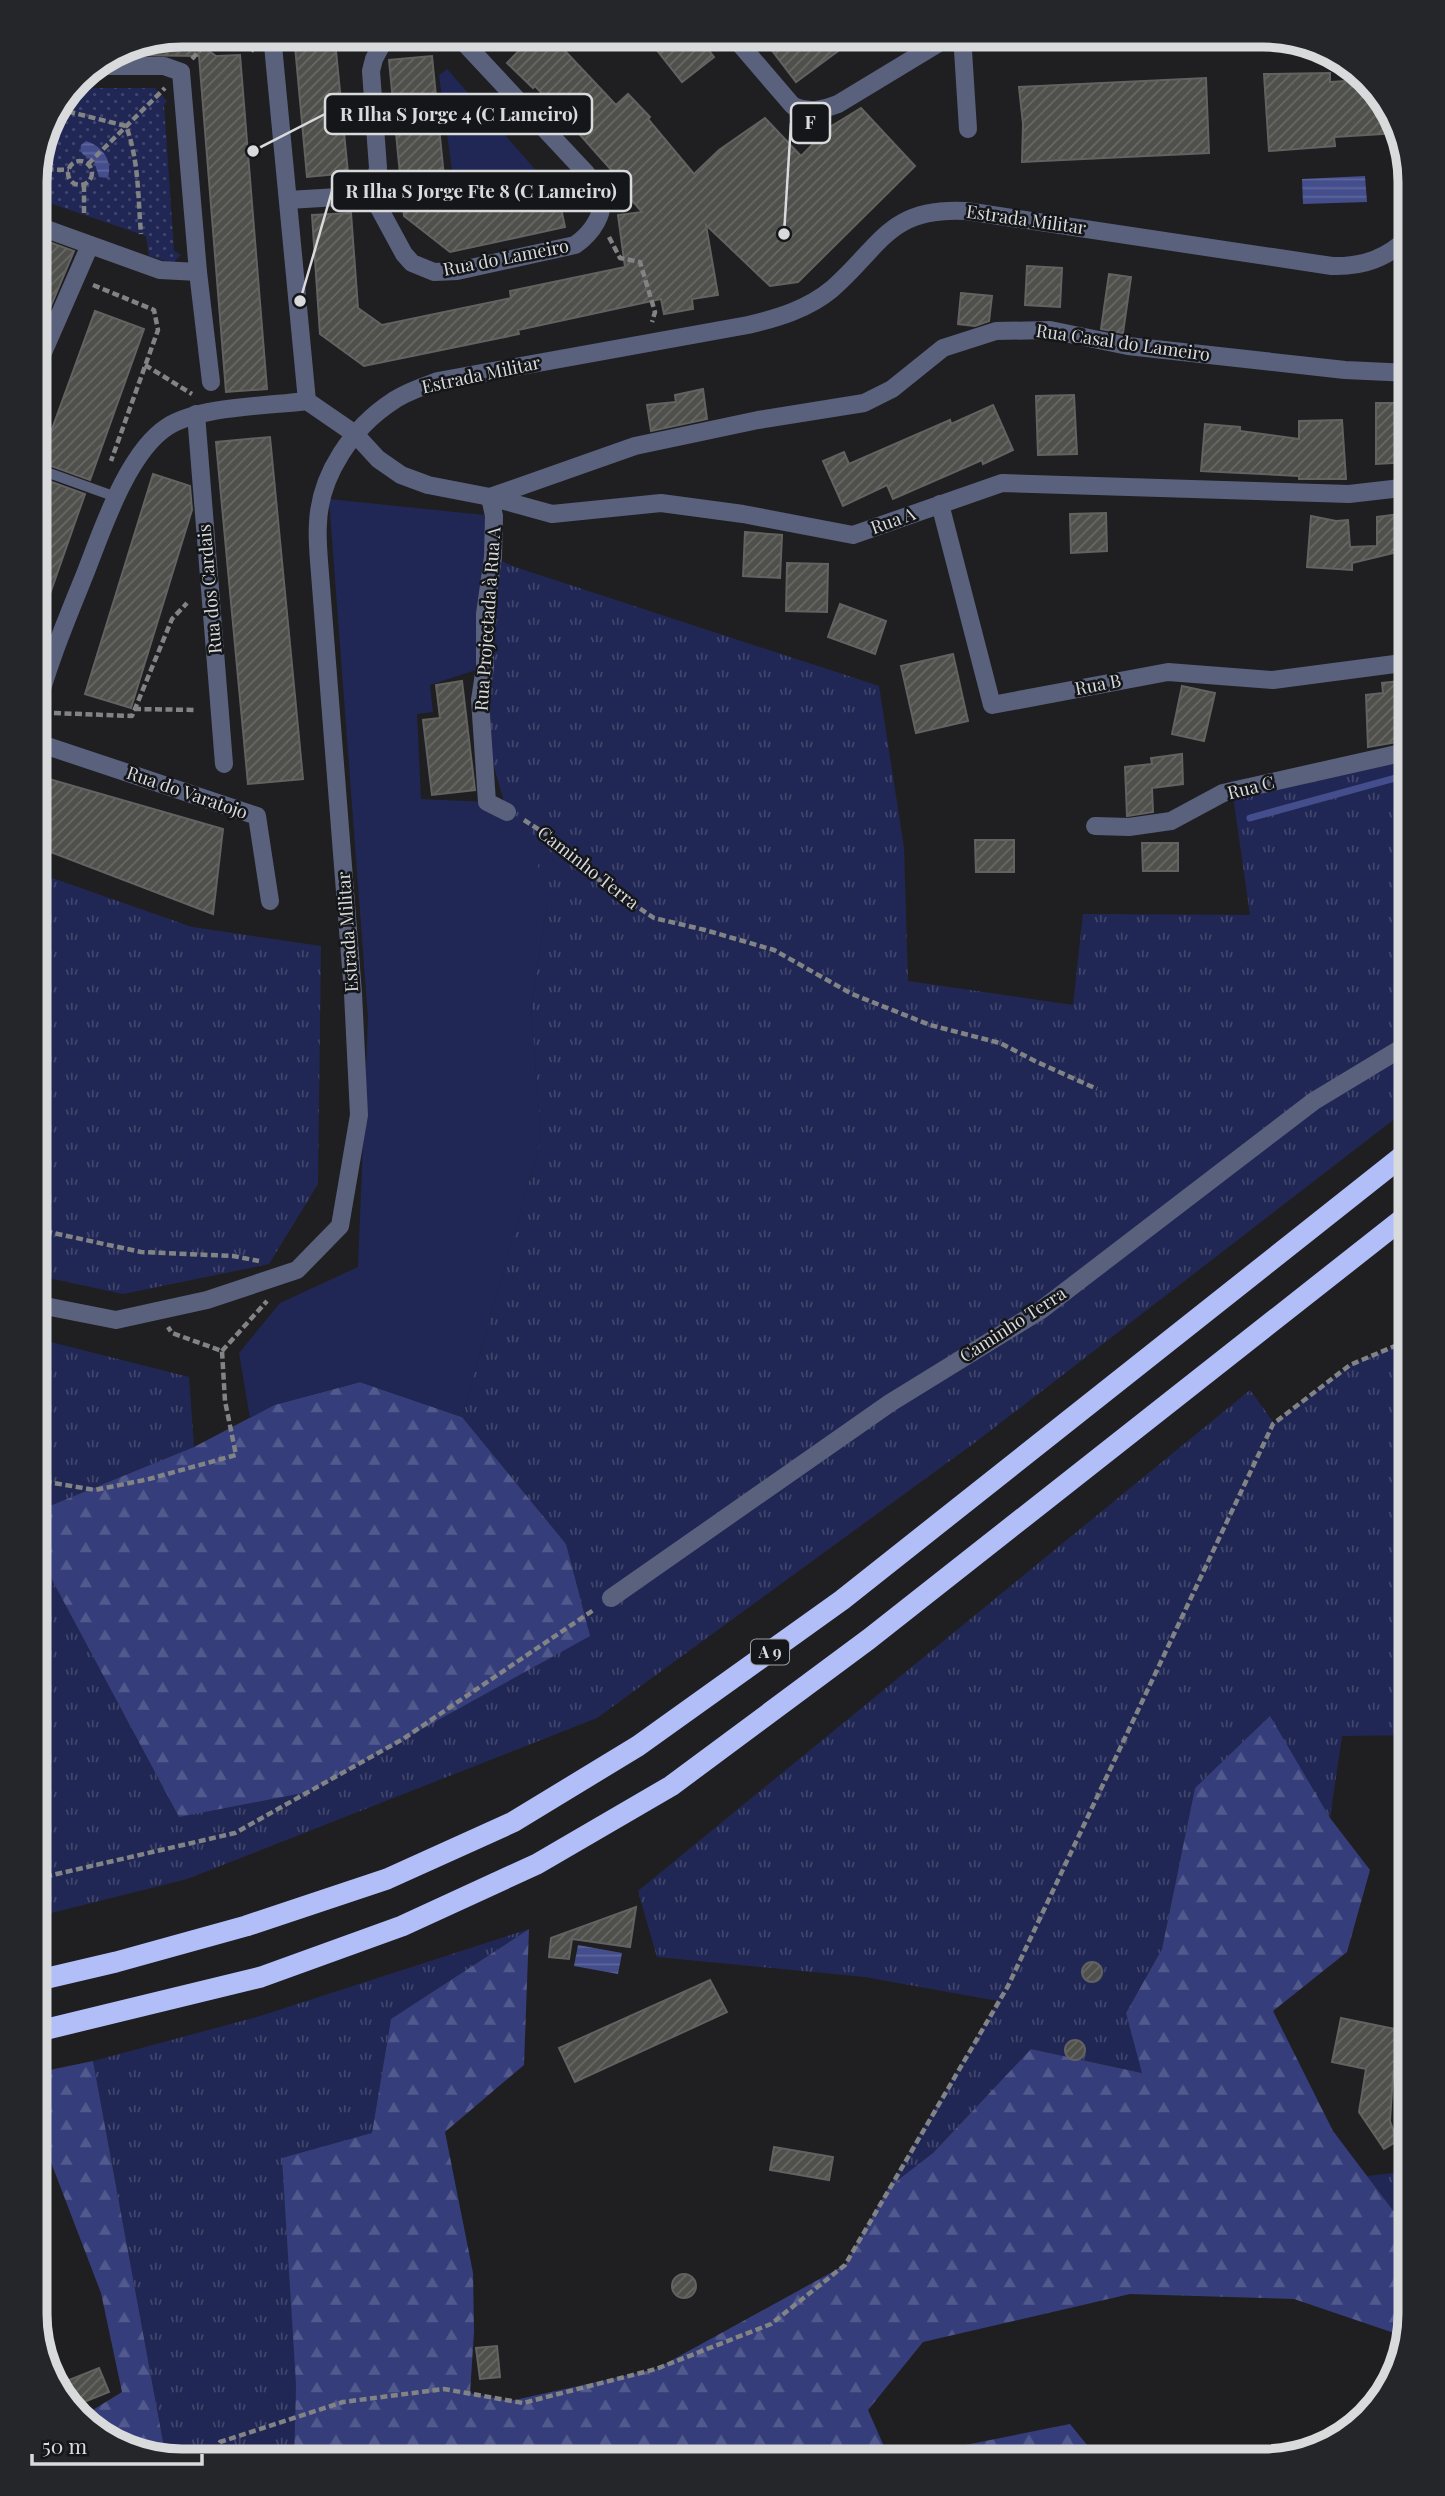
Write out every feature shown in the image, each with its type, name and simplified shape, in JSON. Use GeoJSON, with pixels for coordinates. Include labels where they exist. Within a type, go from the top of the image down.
{"type":"FeatureCollection","features":[{"type":"Feature","properties":{"kind":"highway","name":"A 9"},"geometry":{"type":"LineString","coordinates":[[47,1978],[246,1926],[387,1879],[524,1815],[638,1746],[842,1600],[1398,1160]]}},
{"type":"Feature","properties":{"kind":"highway"},"geometry":{"type":"LineString","coordinates":[[47,2029],[261,1976],[402,1926],[537,1864],[671,1786],[869,1639],[1398,1222]]}},
{"type":"Feature","properties":{"kind":"street"},"geometry":{"type":"LineString","coordinates":[[48,667],[108,494],[143,450],[166,427],[196,414],[307,401],[272,47]]}},
{"type":"Feature","properties":{"kind":"street"},"geometry":{"type":"LineString","coordinates":[[288,200],[372,195],[378,168],[371,71],[380,47]]}},
{"type":"Feature","properties":{"kind":"street"},"geometry":{"type":"LineString","coordinates":[[468,47],[595,185],[601,198],[599,218]]}},
{"type":"Feature","properties":{"kind":"street"},"geometry":{"type":"LineString","coordinates":[[743,48],[793,106],[805,111],[826,109],[838,104],[931,48]]}},
{"type":"Feature","properties":{"kind":"street"},"geometry":{"type":"LineString","coordinates":[[963,48],[968,129]]}},
{"type":"Feature","properties":{"kind":"street"},"geometry":{"type":"LineString","coordinates":[[113,66],[164,66],[181,72],[198,272],[211,382]]}},
{"type":"Feature","properties":{"kind":"street","name":"Rua do Lameiro"},"geometry":{"type":"LineString","coordinates":[[372,195],[404,254],[412,262],[434,272],[457,271],[566,248],[583,239],[599,218]]}},
{"type":"Feature","properties":{"kind":"street","name":"Estrada Militar"},"geometry":{"type":"LineString","coordinates":[[47,1306],[116,1320],[207,1300],[297,1270],[340,1226],[359,1115],[353,993],[318,522],[326,482],[355,434],[392,401],[438,381],[748,325],[788,314],[831,290],[900,222],[932,212],[967,211],[1332,266],[1355,265],[1376,260],[1398,247]]}},
{"type":"Feature","properties":{"kind":"street"},"geometry":{"type":"LineString","coordinates":[[48,230],[160,270],[198,272]]}},
{"type":"Feature","properties":{"kind":"street"},"geometry":{"type":"LineString","coordinates":[[48,342],[90,245]]}},
{"type":"Feature","properties":{"kind":"street","name":"Rua Casal do Lameiro"},"geometry":{"type":"LineString","coordinates":[[490,497],[635,446],[864,403],[892,389],[943,348],[996,331],[1050,330],[1128,346],[1345,370],[1398,372]]}},
{"type":"Feature","properties":{"kind":"street","name":"Rua A"},"geometry":{"type":"LineString","coordinates":[[307,401],[355,434],[378,459],[401,475],[428,485],[490,497],[552,514],[661,503],[743,514],[853,535],[1002,483],[1349,494],[1398,488]]}},
{"type":"Feature","properties":{"kind":"street","name":"Rua dos Cardais"},"geometry":{"type":"LineString","coordinates":[[196,414],[224,764]]}},
{"type":"Feature","properties":{"kind":"street","name":"Rua Projectada à Rua A"},"geometry":{"type":"LineString","coordinates":[[490,497],[494,516],[492,557],[485,614],[485,667],[480,700],[487,803],[507,812]]}},
{"type":"Feature","properties":{"kind":"street","name":"Rua B"},"geometry":{"type":"LineString","coordinates":[[940,504],[992,705],[1168,672],[1273,680],[1398,664]]}},
{"type":"Feature","properties":{"kind":"street","name":"Rua do Varatojo"},"geometry":{"type":"LineString","coordinates":[[48,746],[257,817],[270,901]]}},
{"type":"Feature","properties":{"kind":"street","name":"Rua C"},"geometry":{"type":"LineString","coordinates":[[1095,826],[1129,827],[1171,821],[1223,793],[1398,754]]}},
{"type":"Feature","properties":{"kind":"street","name":"Caminho Terra"},"geometry":{"type":"LineString","coordinates":[[611,1598],[890,1403],[1041,1310],[1314,1101],[1398,1050]]}},
{"type":"Feature","properties":{"kind":"lane"},"geometry":{"type":"LineString","coordinates":[[48,473],[108,494]]}},
{"type":"Feature","properties":{"kind":"path"},"geometry":{"type":"LineString","coordinates":[[84,185],[73,183],[69,170],[77,161],[90,162],[203,47]]}},
{"type":"Feature","properties":{"kind":"path"},"geometry":{"type":"LineString","coordinates":[[68,111],[126,126]]}},
{"type":"Feature","properties":{"kind":"path"},"geometry":{"type":"LineString","coordinates":[[126,126],[135,160],[141,234]]}},
{"type":"Feature","properties":{"kind":"path"},"geometry":{"type":"LineString","coordinates":[[84,215],[84,185],[92,177],[90,162]]}},
{"type":"Feature","properties":{"kind":"path"},"geometry":{"type":"LineString","coordinates":[[48,169],[69,170]]}},
{"type":"Feature","properties":{"kind":"path"},"geometry":{"type":"LineString","coordinates":[[599,218],[621,258],[640,262],[655,312]]}},
{"type":"Feature","properties":{"kind":"path"},"geometry":{"type":"LineString","coordinates":[[76,278],[154,310],[158,330],[108,494]]}},
{"type":"Feature","properties":{"kind":"path"},"geometry":{"type":"LineString","coordinates":[[145,366],[219,411]]}},
{"type":"Feature","properties":{"kind":"path"},"geometry":{"type":"LineString","coordinates":[[48,713],[132,716],[172,619],[187,603]]}},
{"type":"Feature","properties":{"kind":"path"},"geometry":{"type":"LineString","coordinates":[[135,709],[197,710]]}},
{"type":"Feature","properties":{"kind":"path","name":"Caminho Terra"},"geometry":{"type":"LineString","coordinates":[[507,812],[528,822],[572,851],[603,884],[654,918],[774,950],[852,993],[930,1025],[1000,1043],[1097,1089]]}},
{"type":"Feature","properties":{"kind":"path"},"geometry":{"type":"LineString","coordinates":[[48,1232],[141,1252],[233,1256],[297,1270]]}},
{"type":"Feature","properties":{"kind":"path"},"geometry":{"type":"LineString","coordinates":[[47,1482],[95,1490],[149,1479],[236,1455],[225,1401],[222,1351],[269,1298]]}},
{"type":"Feature","properties":{"kind":"path"},"geometry":{"type":"LineString","coordinates":[[156,1311],[172,1333],[222,1351]]}},
{"type":"Feature","properties":{"kind":"path"},"geometry":{"type":"LineString","coordinates":[[217,2448],[220,2442],[343,2402],[444,2389],[523,2403],[656,2369],[771,2324],[845,2265],[1008,1986],[1273,1424],[1350,1365],[1398,1345]]}},
{"type":"Feature","properties":{"kind":"path"},"geometry":{"type":"LineString","coordinates":[[47,1876],[235,1833],[403,1739],[611,1598]]}},
{"type":"Feature","properties":{"kind":"green space"},"geometry":{"type":"Polygon","coordinates":[[[447,69],[540,175],[466,193],[454,185],[439,75],[447,69]]]}},
{"type":"Feature","properties":{"kind":"green space"},"geometry":{"type":"Polygon","coordinates":[[[86,88],[155,88],[167,101],[164,105],[174,251],[181,255],[173,263],[149,256],[146,236],[48,202],[48,173],[52,147],[70,107],[86,88]]]}},
{"type":"Feature","properties":{"kind":"green space"},"geometry":{"type":"Polygon","coordinates":[[[329,499],[494,516],[485,667],[430,685],[433,712],[417,714],[421,799],[487,802],[528,822],[547,905],[531,1008],[541,1139],[462,1417],[360,1382],[274,1405],[250,1418],[239,1353],[280,1303],[358,1267],[368,1018],[329,499]]]}},
{"type":"Feature","properties":{"kind":"green space"},"geometry":{"type":"Polygon","coordinates":[[[493,557],[512,566],[879,686],[904,848],[908,981],[1073,1005],[1083,914],[1250,915],[1231,781],[1398,751],[1398,1116],[977,1441],[597,1718],[187,1879],[47,1914],[47,1571],[179,1817],[566,1544],[462,1417],[541,1139],[531,1008],[547,905],[507,812],[481,722],[493,557]]]}},
{"type":"Feature","properties":{"kind":"green space"},"geometry":{"type":"Polygon","coordinates":[[[48,876],[192,927],[321,946],[318,1184],[269,1264],[123,1294],[47,1278],[48,876]]]}},
{"type":"Feature","properties":{"kind":"green space"},"geometry":{"type":"Polygon","coordinates":[[[47,1341],[189,1377],[194,1447],[47,1507],[47,1341]]]}},
{"type":"Feature","properties":{"kind":"green space"},"geometry":{"type":"Polygon","coordinates":[[[1398,1345],[1398,1735],[1342,1736],[1330,1818],[1270,1717],[1195,1788],[1162,1949],[1126,2013],[1143,2073],[1031,2049],[933,2153],[889,2187],[998,2001],[865,1977],[657,1957],[638,1891],[1250,1390],[1274,1423],[1350,1365],[1398,1345]]]}},
{"type":"Feature","properties":{"kind":"green space"},"geometry":{"type":"Polygon","coordinates":[[[360,1382],[462,1417],[566,1544],[590,1636],[308,1792],[179,1817],[47,1571],[47,1507],[194,1447],[274,1405],[360,1382]]]}},
{"type":"Feature","properties":{"kind":"green space"},"geometry":{"type":"Polygon","coordinates":[[[1270,1716],[1330,1818],[1370,1870],[1347,1952],[1273,2011],[1333,2131],[1398,2217],[1396,2334],[1294,2299],[1130,2294],[923,2342],[868,2410],[885,2449],[294,2448],[296,2384],[282,2158],[372,2133],[391,2019],[529,1929],[524,2065],[445,2132],[473,2273],[474,2332],[470,2393],[510,2401],[656,2369],[845,2265],[889,2187],[933,2153],[1031,2049],[1142,2073],[1126,2013],[1162,1949],[1195,1788],[1270,1716]]]}},
{"type":"Feature","properties":{"kind":"green space"},"geometry":{"type":"Polygon","coordinates":[[[529,1929],[391,2019],[372,2133],[296,2384],[294,2448],[164,2447],[93,2061],[257,2017],[529,1929]]]}},
{"type":"Feature","properties":{"kind":"green space"},"geometry":{"type":"Polygon","coordinates":[[[93,2061],[164,2447],[139,2442],[123,2435],[90,2412],[122,2392],[101,2293],[47,2152],[47,2070],[93,2061]]]}},
{"type":"Feature","properties":{"kind":"green space"},"geometry":{"type":"Polygon","coordinates":[[[1398,2172],[1398,2217],[1367,2176],[1398,2172]]]}},
{"type":"Feature","properties":{"kind":"green space"},"geometry":{"type":"Polygon","coordinates":[[[1070,2424],[1090,2449],[946,2449],[1070,2424]]]}},
{"type":"Feature","properties":{"kind":"shaded area"},"geometry":{"type":"Polygon","coordinates":[[[86,141],[97,146],[105,155],[109,165],[108,178],[99,177],[94,161],[82,153],[81,145],[86,141]]]}},
{"type":"Feature","properties":{"kind":"shaded area"},"geometry":{"type":"Polygon","coordinates":[[[1365,176],[1367,202],[1303,204],[1302,179],[1365,176]]]}},
{"type":"Feature","properties":{"kind":"shaded area"},"geometry":{"type":"Polygon","coordinates":[[[578,1945],[622,1953],[618,1974],[574,1966],[578,1945]]]}},
{"type":"Feature","properties":{"kind":"building"},"geometry":{"type":"Polygon","coordinates":[[[182,47],[204,47],[216,56],[240,55],[267,389],[226,392],[199,56],[138,55],[165,48],[182,47]]]}},
{"type":"Feature","properties":{"kind":"building"},"geometry":{"type":"Polygon","coordinates":[[[295,47],[339,47],[336,51],[348,173],[307,177],[295,47]]]}},
{"type":"Feature","properties":{"kind":"building"},"geometry":{"type":"Polygon","coordinates":[[[522,47],[562,47],[616,105],[628,94],[650,117],[648,119],[694,174],[719,150],[765,118],[801,156],[830,127],[861,108],[915,166],[798,282],[770,286],[706,225],[718,295],[692,299],[693,309],[664,314],[661,299],[518,330],[519,334],[364,366],[320,334],[312,215],[351,213],[358,308],[382,325],[511,298],[510,291],[625,267],[618,215],[642,212],[611,176],[614,173],[582,137],[535,86],[533,88],[507,63],[522,47]]]}},
{"type":"Feature","properties":{"kind":"building"},"geometry":{"type":"Polygon","coordinates":[[[655,47],[707,47],[714,57],[682,82],[655,47]]]}},
{"type":"Feature","properties":{"kind":"building"},"geometry":{"type":"Polygon","coordinates":[[[770,48],[835,48],[838,51],[796,82],[770,48]]]}},
{"type":"Feature","properties":{"kind":"building"},"geometry":{"type":"Polygon","coordinates":[[[432,56],[445,187],[461,200],[555,180],[565,227],[450,252],[404,216],[389,60],[432,56]]]}},
{"type":"Feature","properties":{"kind":"building"},"geometry":{"type":"Polygon","coordinates":[[[1330,73],[1330,82],[1352,81],[1375,107],[1389,134],[1334,137],[1335,146],[1269,151],[1264,74],[1330,73]]]}},
{"type":"Feature","properties":{"kind":"building"},"geometry":{"type":"Polygon","coordinates":[[[1206,78],[1209,153],[1022,162],[1023,124],[1019,87],[1206,78]]]}},
{"type":"Feature","properties":{"kind":"building"},"geometry":{"type":"Polygon","coordinates":[[[48,242],[74,251],[48,313],[48,242]]]}},
{"type":"Feature","properties":{"kind":"building"},"geometry":{"type":"Polygon","coordinates":[[[1027,266],[1062,268],[1060,307],[1025,305],[1027,266]]]}},
{"type":"Feature","properties":{"kind":"building"},"geometry":{"type":"Polygon","coordinates":[[[1109,274],[1131,277],[1123,333],[1101,329],[1109,274]]]}},
{"type":"Feature","properties":{"kind":"building"},"geometry":{"type":"Polygon","coordinates":[[[961,293],[992,296],[989,321],[975,326],[958,324],[961,293]]]}},
{"type":"Feature","properties":{"kind":"building"},"geometry":{"type":"Polygon","coordinates":[[[95,311],[144,329],[90,480],[48,465],[48,440],[95,311]]]}},
{"type":"Feature","properties":{"kind":"building"},"geometry":{"type":"Polygon","coordinates":[[[703,389],[707,419],[651,431],[647,405],[676,402],[675,395],[703,389]]]}},
{"type":"Feature","properties":{"kind":"building"},"geometry":{"type":"Polygon","coordinates":[[[1074,395],[1077,454],[1038,455],[1036,396],[1074,395]]]}},
{"type":"Feature","properties":{"kind":"building"},"geometry":{"type":"Polygon","coordinates":[[[1376,403],[1398,403],[1398,463],[1376,464],[1376,403]]]}},
{"type":"Feature","properties":{"kind":"building"},"geometry":{"type":"Polygon","coordinates":[[[993,405],[1013,450],[983,464],[982,460],[893,499],[887,485],[843,506],[823,461],[844,452],[849,464],[950,420],[951,424],[993,405]]]}},
{"type":"Feature","properties":{"kind":"building"},"geometry":{"type":"Polygon","coordinates":[[[1342,420],[1346,479],[1299,479],[1299,476],[1201,471],[1205,424],[1240,427],[1240,431],[1299,439],[1299,421],[1342,420]]]}},
{"type":"Feature","properties":{"kind":"building"},"geometry":{"type":"Polygon","coordinates":[[[270,437],[303,779],[248,784],[216,442],[270,437]]]}},
{"type":"Feature","properties":{"kind":"building"},"geometry":{"type":"Polygon","coordinates":[[[153,474],[190,486],[192,510],[131,708],[85,694],[153,474]]]}},
{"type":"Feature","properties":{"kind":"building"},"geometry":{"type":"Polygon","coordinates":[[[48,481],[85,494],[48,600],[48,481]]]}},
{"type":"Feature","properties":{"kind":"building"},"geometry":{"type":"Polygon","coordinates":[[[1106,513],[1107,551],[1071,553],[1070,514],[1106,513]]]}},
{"type":"Feature","properties":{"kind":"building"},"geometry":{"type":"Polygon","coordinates":[[[1398,514],[1398,552],[1352,563],[1352,570],[1307,567],[1311,516],[1336,521],[1348,520],[1350,547],[1377,546],[1377,517],[1398,514]]]}},
{"type":"Feature","properties":{"kind":"building"},"geometry":{"type":"Polygon","coordinates":[[[745,532],[782,535],[780,578],[743,576],[745,532]]]}},
{"type":"Feature","properties":{"kind":"building"},"geometry":{"type":"Polygon","coordinates":[[[787,563],[828,564],[827,612],[786,611],[787,563]]]}},
{"type":"Feature","properties":{"kind":"building"},"geometry":{"type":"Polygon","coordinates":[[[840,604],[886,621],[875,654],[828,637],[840,604]]]}},
{"type":"Feature","properties":{"kind":"building"},"geometry":{"type":"Polygon","coordinates":[[[953,654],[968,721],[916,733],[901,666],[953,654]]]}},
{"type":"Feature","properties":{"kind":"building"},"geometry":{"type":"Polygon","coordinates":[[[462,681],[475,790],[432,795],[423,720],[440,718],[436,685],[462,681]]]}},
{"type":"Feature","properties":{"kind":"building"},"geometry":{"type":"Polygon","coordinates":[[[1398,681],[1398,729],[1395,729],[1397,742],[1368,747],[1366,695],[1383,693],[1382,683],[1398,681]]]}},
{"type":"Feature","properties":{"kind":"building"},"geometry":{"type":"Polygon","coordinates":[[[1182,686],[1215,693],[1204,741],[1172,734],[1182,686]]]}},
{"type":"Feature","properties":{"kind":"building"},"geometry":{"type":"Polygon","coordinates":[[[1182,754],[1183,784],[1152,788],[1153,812],[1127,816],[1125,767],[1152,764],[1151,758],[1182,754]]]}},
{"type":"Feature","properties":{"kind":"building"},"geometry":{"type":"Polygon","coordinates":[[[48,779],[223,829],[213,914],[48,851],[48,779]]]}},
{"type":"Feature","properties":{"kind":"building"},"geometry":{"type":"Polygon","coordinates":[[[975,840],[1014,840],[1014,872],[976,872],[975,840]]]}},
{"type":"Feature","properties":{"kind":"building"},"geometry":{"type":"Polygon","coordinates":[[[1142,843],[1178,843],[1178,871],[1143,871],[1142,843]]]}},
{"type":"Feature","properties":{"kind":"building"},"geometry":{"type":"Polygon","coordinates":[[[636,1907],[630,1947],[572,1939],[569,1959],[549,1957],[551,1938],[636,1907]]]}},
{"type":"Feature","properties":{"kind":"building"},"geometry":{"type":"Polygon","coordinates":[[[1092,1962],[1099,1965],[1102,1972],[1099,1979],[1092,1982],[1085,1979],[1082,1972],[1085,1965],[1092,1962]]]}},
{"type":"Feature","properties":{"kind":"building"},"geometry":{"type":"Polygon","coordinates":[[[710,1980],[727,2012],[575,2082],[559,2048],[710,1980]]]}},
{"type":"Feature","properties":{"kind":"building"},"geometry":{"type":"Polygon","coordinates":[[[1341,2018],[1398,2030],[1398,2076],[1393,2075],[1390,2121],[1397,2141],[1384,2149],[1359,2112],[1366,2069],[1332,2062],[1341,2018]]]}},
{"type":"Feature","properties":{"kind":"building"},"geometry":{"type":"Polygon","coordinates":[[[1075,2040],[1082,2043],[1085,2050],[1082,2057],[1075,2060],[1068,2057],[1065,2050],[1068,2043],[1075,2040]]]}},
{"type":"Feature","properties":{"kind":"building"},"geometry":{"type":"Polygon","coordinates":[[[774,2147],[833,2157],[829,2180],[770,2170],[774,2147]]]}},
{"type":"Feature","properties":{"kind":"building"},"geometry":{"type":"Polygon","coordinates":[[[684,2274],[693,2277],[696,2286],[693,2295],[684,2298],[675,2295],[672,2286],[675,2277],[684,2274]]]}},
{"type":"Feature","properties":{"kind":"building"},"geometry":{"type":"Polygon","coordinates":[[[497,2346],[500,2377],[480,2379],[476,2348],[497,2346]]]}},
{"type":"Feature","properties":{"kind":"building"},"geometry":{"type":"Polygon","coordinates":[[[99,2368],[109,2392],[81,2403],[66,2381],[99,2368]]]}},
{"type":"Feature","properties":{"kind":"waterway"},"geometry":{"type":"LineString","coordinates":[[1250,818],[1398,777]]}},
{"type":"Feature","properties":{"kind":"place","name":"R Ilha S Jorge 4 (C Lameiro)"},"geometry":{"type":"Point","coordinates":[253,151]}},
{"type":"Feature","properties":{"kind":"place","name":"F"},"geometry":{"type":"Point","coordinates":[784,234]}},
{"type":"Feature","properties":{"kind":"place","name":"R Ilha S Jorge Fte 8 (C Lameiro)"},"geometry":{"type":"Point","coordinates":[300,301]}}]}
